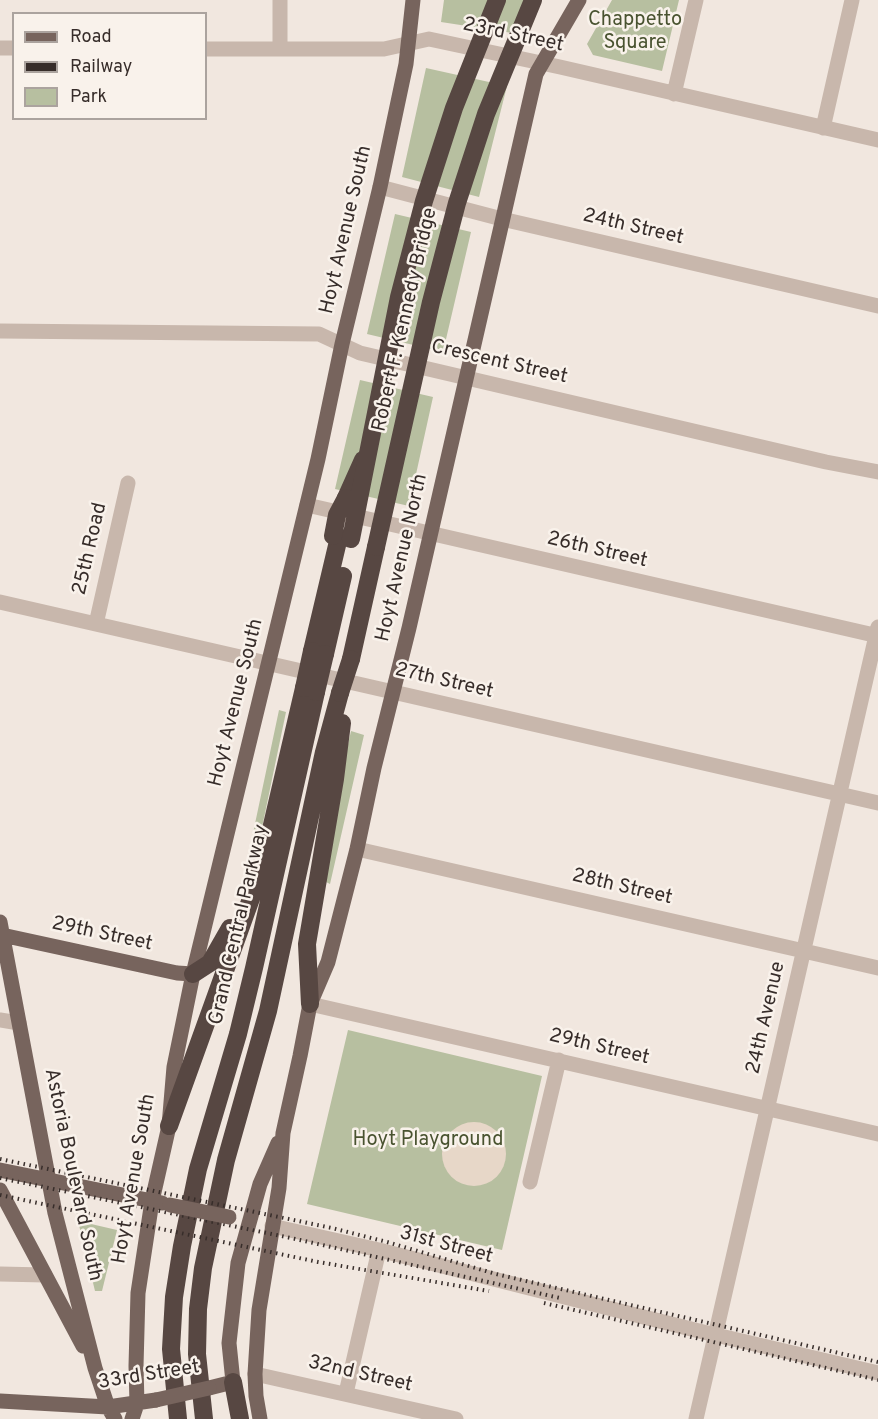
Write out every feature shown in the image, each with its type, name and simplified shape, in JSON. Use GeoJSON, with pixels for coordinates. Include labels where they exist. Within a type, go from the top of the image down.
{"type":"FeatureCollection","features":[{"type":"Feature","properties":{"kind":"highway","name":"Robert F. Kennedy Bridge"},"geometry":{"type":"LineString","coordinates":[[371,442],[399,297],[424,201],[454,108],[497,0]]}},
{"type":"Feature","properties":{"kind":"highway","name":"Robert F. Kennedy Bridge"},"geometry":{"type":"LineString","coordinates":[[343,694],[434,293],[457,203],[486,114],[533,0]]}},
{"type":"Feature","properties":{"kind":"highway"},"geometry":{"type":"LineString","coordinates":[[341,538],[337,515],[371,442]]}},
{"type":"Feature","properties":{"kind":"highway","name":"Grand Central Parkway"},"geometry":{"type":"LineString","coordinates":[[178,1419],[171,1349],[174,1297],[182,1246],[205,1140],[238,1034],[254,968],[305,689],[341,538],[371,442]]}},
{"type":"Feature","properties":{"kind":"highway"},"geometry":{"type":"LineString","coordinates":[[193,974],[204,968],[216,955],[236,916],[260,847],[305,689]]}},
{"type":"Feature","properties":{"kind":"highway"},"geometry":{"type":"LineString","coordinates":[[169,1126],[253,893],[268,842],[305,689]]}},
{"type":"Feature","properties":{"kind":"highway"},"geometry":{"type":"LineString","coordinates":[[310,1004],[307,944],[335,779],[343,694]]}},
{"type":"Feature","properties":{"kind":"highway"},"geometry":{"type":"LineString","coordinates":[[204,1419],[197,1354],[197,1330],[206,1252],[225,1160],[268,1011],[324,752],[343,694]]}},
{"type":"Feature","properties":{"kind":"highway"},"geometry":{"type":"LineString","coordinates":[[233,1382],[240,1419]]}},
{"type":"Feature","properties":{"kind":"main road","name":"Hoyt Avenue South"},"geometry":{"type":"LineString","coordinates":[[132,1419],[137,1404],[137,1307],[152,1201],[169,1126],[174,1067],[193,974],[307,505],[342,344],[380,187],[406,64],[413,0]]}},
{"type":"Feature","properties":{"kind":"main road","name":"Hoyt Avenue North"},"geometry":{"type":"LineString","coordinates":[[233,1382],[229,1342],[230,1315],[238,1263],[260,1184],[282,1132],[310,1004],[328,962],[357,849],[536,74],[579,0]]}},
{"type":"Feature","properties":{"kind":"main road","name":"29th Street"},"geometry":{"type":"LineString","coordinates":[[1,928],[177,973],[193,974]]}},
{"type":"Feature","properties":{"kind":"main road","name":"Astoria Boulevard South"},"geometry":{"type":"LineString","coordinates":[[1,928],[55,1213],[95,1368],[112,1413]]}},
{"type":"Feature","properties":{"kind":"main road","name":"Hoyt Avenue North"},"geometry":{"type":"LineString","coordinates":[[260,1419],[255,1374],[256,1331],[279,1188],[282,1132]]}},
{"type":"Feature","properties":{"kind":"main road","name":"31st Street"},"geometry":{"type":"LineString","coordinates":[[0,1170],[272,1226]]}},
{"type":"Feature","properties":{"kind":"main road"},"geometry":{"type":"LineString","coordinates":[[0,1190],[95,1368]]}},
{"type":"Feature","properties":{"kind":"main road","name":"33rd Street"},"geometry":{"type":"LineString","coordinates":[[0,1401],[112,1413],[137,1404],[233,1382]]}},
{"type":"Feature","properties":{"kind":"street"},"geometry":{"type":"LineString","coordinates":[[280,0],[280,49]]}},
{"type":"Feature","properties":{"kind":"street"},"geometry":{"type":"LineString","coordinates":[[674,94],[696,0]]}},
{"type":"Feature","properties":{"kind":"street"},"geometry":{"type":"LineString","coordinates":[[823,128],[852,0]]}},
{"type":"Feature","properties":{"kind":"street","name":"23rd Street"},"geometry":{"type":"LineString","coordinates":[[207,49],[384,49],[429,39],[878,140]]}},
{"type":"Feature","properties":{"kind":"street","name":"24th Street"},"geometry":{"type":"LineString","coordinates":[[380,187],[502,219],[878,306]]}},
{"type":"Feature","properties":{"kind":"street","name":"Crescent Street"},"geometry":{"type":"LineString","coordinates":[[0,331],[319,334],[360,353],[826,462],[878,472]]}},
{"type":"Feature","properties":{"kind":"street","name":"25th Road"},"geometry":{"type":"LineString","coordinates":[[96,624],[128,483]]}},
{"type":"Feature","properties":{"kind":"street","name":"26th Street"},"geometry":{"type":"LineString","coordinates":[[307,505],[877,633]]}},
{"type":"Feature","properties":{"kind":"street","name":"27th Street"},"geometry":{"type":"LineString","coordinates":[[0,602],[878,803]]}},
{"type":"Feature","properties":{"kind":"street","name":"24th Avenue"},"geometry":{"type":"LineString","coordinates":[[696,1419],[877,633]]}},
{"type":"Feature","properties":{"kind":"street","name":"28th Street"},"geometry":{"type":"LineString","coordinates":[[357,849],[878,968]]}},
{"type":"Feature","properties":{"kind":"street","name":"29th Street"},"geometry":{"type":"LineString","coordinates":[[310,1004],[878,1134]]}},
{"type":"Feature","properties":{"kind":"street"},"geometry":{"type":"LineString","coordinates":[[0,1020],[19,1023]]}},
{"type":"Feature","properties":{"kind":"street"},"geometry":{"type":"LineString","coordinates":[[530,1182],[559,1060]]}},
{"type":"Feature","properties":{"kind":"street","name":"31st Street"},"geometry":{"type":"LineString","coordinates":[[272,1226],[379,1250],[716,1335],[878,1373]]}},
{"type":"Feature","properties":{"kind":"street"},"geometry":{"type":"LineString","coordinates":[[346,1393],[379,1250]]}},
{"type":"Feature","properties":{"kind":"street"},"geometry":{"type":"LineString","coordinates":[[0,1274],[45,1275]]}},
{"type":"Feature","properties":{"kind":"street","name":"32nd Street"},"geometry":{"type":"LineString","coordinates":[[255,1374],[456,1419]]}},
{"type":"Feature","properties":{"kind":"green space"},"geometry":{"type":"Polygon","coordinates":[[[444,0],[538,0],[519,34],[441,22],[444,0]]]}},
{"type":"Feature","properties":{"kind":"green space","name":"Chappetto Square"},"geometry":{"type":"Polygon","coordinates":[[[612,0],[679,0],[662,71],[593,55],[587,44],[612,0]]]}},
{"type":"Feature","properties":{"kind":"green space"},"geometry":{"type":"Polygon","coordinates":[[[426,68],[507,86],[479,197],[402,177],[426,68]]]}},
{"type":"Feature","properties":{"kind":"green space"},"geometry":{"type":"Polygon","coordinates":[[[395,214],[471,232],[443,352],[367,334],[395,214]]]}},
{"type":"Feature","properties":{"kind":"green space"},"geometry":{"type":"Polygon","coordinates":[[[360,380],[433,397],[409,506],[335,489],[360,380]]]}},
{"type":"Feature","properties":{"kind":"green space"},"geometry":{"type":"Polygon","coordinates":[[[279,710],[286,712],[260,837],[241,890],[279,710]]]}},
{"type":"Feature","properties":{"kind":"green space"},"geometry":{"type":"Polygon","coordinates":[[[351,731],[364,735],[330,884],[326,882],[341,776],[351,731]]]}},
{"type":"Feature","properties":{"kind":"green space","name":"Hoyt Playground"},"geometry":{"type":"Polygon","coordinates":[[[348,1030],[542,1076],[502,1250],[307,1204],[348,1030]]]}},
{"type":"Feature","properties":{"kind":"green space"},"geometry":{"type":"Polygon","coordinates":[[[78,1221],[117,1230],[102,1291],[95,1291],[78,1221]]]}},
{"type":"Feature","properties":{"kind":"shaded area"},"geometry":{"type":"Polygon","coordinates":[[[474,1122],[486,1124],[497,1131],[504,1142],[506,1154],[504,1166],[497,1177],[486,1184],[474,1186],[462,1184],[451,1177],[444,1166],[442,1154],[444,1142],[451,1131],[462,1124],[474,1122]]]}},
{"type":"Feature","properties":{"kind":"railway"},"geometry":{"type":"LineString","coordinates":[[0,1159],[332,1228],[496,1274],[878,1362]]}},
{"type":"Feature","properties":{"kind":"railway"},"geometry":{"type":"LineString","coordinates":[[0,1178],[291,1238],[560,1298]]}},
{"type":"Feature","properties":{"kind":"railway"},"geometry":{"type":"LineString","coordinates":[[0,1195],[318,1262],[489,1291]]}},
{"type":"Feature","properties":{"kind":"railway"},"geometry":{"type":"LineString","coordinates":[[544,1303],[878,1380]]}}]}
